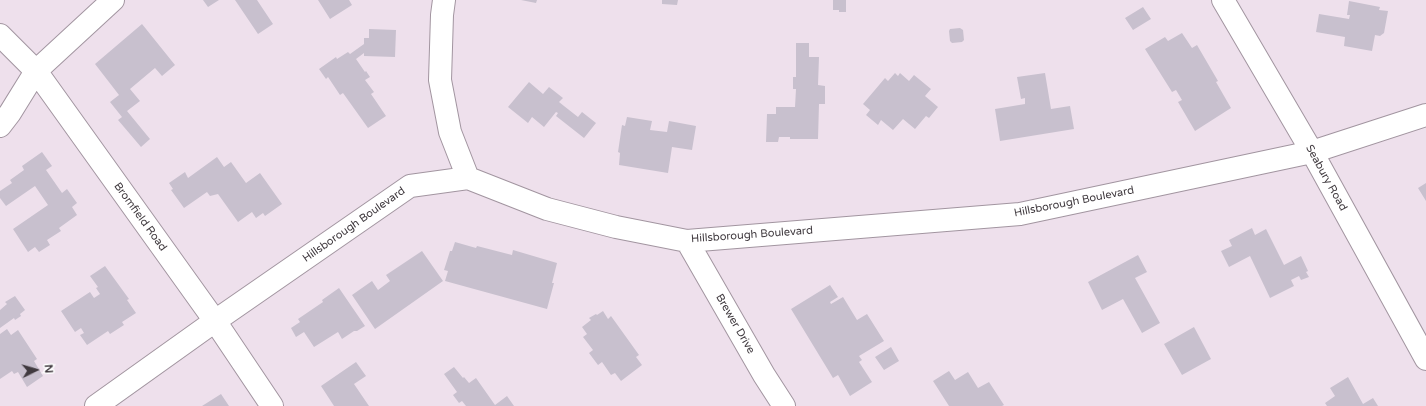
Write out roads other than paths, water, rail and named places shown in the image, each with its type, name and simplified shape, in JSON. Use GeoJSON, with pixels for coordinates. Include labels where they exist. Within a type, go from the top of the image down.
{"type":"FeatureCollection","features":[{"type":"Feature","properties":{"kind":"street"},"geometry":{"type":"LineString","coordinates":[[0,126],[10,113],[36,71],[112,0]]}},
{"type":"Feature","properties":{"kind":"street"},"geometry":{"type":"LineString","coordinates":[[444,0],[442,15],[440,80],[450,132],[468,178]]}},
{"type":"Feature","properties":{"kind":"street","name":"Seabury Road"},"geometry":{"type":"LineString","coordinates":[[1222,0],[1312,152],[1426,359]]}},
{"type":"Feature","properties":{"kind":"street","name":"Bromfield Road"},"geometry":{"type":"LineString","coordinates":[[0,35],[36,71],[215,321],[272,406]]}},
{"type":"Feature","properties":{"kind":"street","name":"Hillsborough Boulevard"},"geometry":{"type":"LineString","coordinates":[[96,406],[215,321],[410,186],[468,178],[547,209],[616,227],[687,241],[1020,214],[1312,152],[1426,115]]}},
{"type":"Feature","properties":{"kind":"street","name":"Brewer Drive"},"geometry":{"type":"LineString","coordinates":[[687,241],[764,375],[784,406]]}}]}
